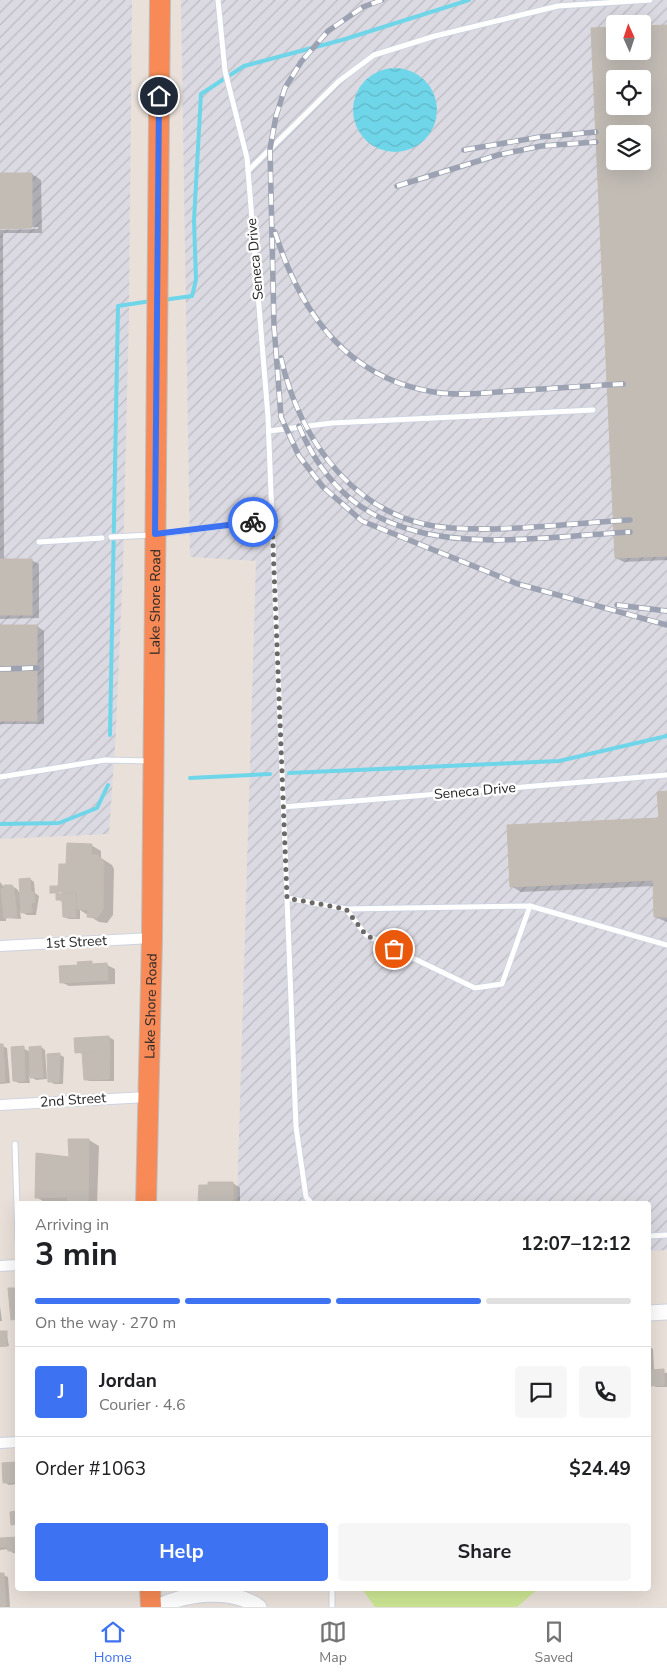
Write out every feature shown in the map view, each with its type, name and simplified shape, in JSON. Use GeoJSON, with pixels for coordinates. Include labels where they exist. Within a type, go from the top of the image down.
{"type":"FeatureCollection","features":[{"type":"Feature","properties":{"kind":"highway","name":"Lake Shore Road"},"geometry":{"type":"LineString","coordinates":[[146,1201],[152,938],[160,0]]}},
{"type":"Feature","properties":{"kind":"highway"},"geometry":{"type":"LineString","coordinates":[[150,1591],[151,1607]]}},
{"type":"Feature","properties":{"kind":"street","name":"1st Street"},"geometry":{"type":"LineString","coordinates":[[0,946],[152,938]]}},
{"type":"Feature","properties":{"kind":"street","name":"2nd Street"},"geometry":{"type":"LineString","coordinates":[[0,1105],[147,1097]]}},
{"type":"Feature","properties":{"kind":"street"},"geometry":{"type":"LineString","coordinates":[[0,1266],[15,1265]]}},
{"type":"Feature","properties":{"kind":"street"},"geometry":{"type":"LineString","coordinates":[[651,1313],[667,1312]]}},
{"type":"Feature","properties":{"kind":"street"},"geometry":{"type":"LineString","coordinates":[[0,1443],[15,1442]]}},
{"type":"Feature","properties":{"kind":"street"},"geometry":{"type":"LineString","coordinates":[[157,1607],[179,1598],[225,1598],[237,1596],[259,1607]]}},
{"type":"Feature","properties":{"kind":"lane","name":"Seneca Drive"},"geometry":{"type":"LineString","coordinates":[[218,0],[225,71],[247,158],[269,432],[296,1127],[306,1197],[309,1201]]}},
{"type":"Feature","properties":{"kind":"lane"},"geometry":{"type":"LineString","coordinates":[[248,171],[339,81],[374,55],[435,36],[558,6],[650,0]]}},
{"type":"Feature","properties":{"kind":"lane"},"geometry":{"type":"LineString","coordinates":[[269,432],[332,423],[593,410]]}},
{"type":"Feature","properties":{"kind":"lane"},"geometry":{"type":"LineString","coordinates":[[111,537],[155,534],[272,520]]}},
{"type":"Feature","properties":{"kind":"lane"},"geometry":{"type":"LineString","coordinates":[[39,542],[102,538]]}},
{"type":"Feature","properties":{"kind":"lane"},"geometry":{"type":"LineString","coordinates":[[0,777],[105,760],[153,761]]}},
{"type":"Feature","properties":{"kind":"lane","name":"Seneca Drive"},"geometry":{"type":"LineString","coordinates":[[283,807],[667,775]]}},
{"type":"Feature","properties":{"kind":"lane"},"geometry":{"type":"LineString","coordinates":[[287,898],[346,909],[530,906],[667,945]]}},
{"type":"Feature","properties":{"kind":"lane"},"geometry":{"type":"LineString","coordinates":[[346,909],[366,935],[475,988],[502,984],[530,906]]}},
{"type":"Feature","properties":{"kind":"lane"},"geometry":{"type":"LineString","coordinates":[[15,1144],[17,1201]]}},
{"type":"Feature","properties":{"kind":"lane"},"geometry":{"type":"LineString","coordinates":[[651,1236],[667,1235]]}},
{"type":"Feature","properties":{"kind":"lane"},"geometry":{"type":"LineString","coordinates":[[332,1591],[332,1607]]}},
{"type":"Feature","properties":{"kind":"shaded area"},"geometry":{"type":"Polygon","coordinates":[[[0,0],[132,0],[129,311],[123,565],[116,730],[109,834],[0,839],[0,0]]]}},
{"type":"Feature","properties":{"kind":"shaded area"},"geometry":{"type":"Polygon","coordinates":[[[181,0],[667,0],[667,1250],[651,1251],[651,1201],[237,1201],[256,561],[190,557],[181,0]]]}},
{"type":"Feature","properties":{"kind":"green space"},"geometry":{"type":"Polygon","coordinates":[[[363,1591],[536,1591],[517,1607],[375,1607],[363,1591]]]}},
{"type":"Feature","properties":{"kind":"water"},"geometry":{"type":"Polygon","coordinates":[[[387,68],[403,68],[419,75],[430,86],[437,102],[434,126],[425,140],[419,145],[403,152],[387,152],[371,145],[360,134],[353,118],[353,102],[360,86],[371,75],[387,68]]]}},
{"type":"Feature","properties":{"kind":"building"},"geometry":{"type":"Polygon","coordinates":[[[667,25],[667,556],[615,558],[591,28],[606,27],[606,60],[651,60],[651,26],[667,25]]]}},
{"type":"Feature","properties":{"kind":"building"},"geometry":{"type":"Polygon","coordinates":[[[0,173],[32,173],[32,228],[0,229],[0,173]]]}},
{"type":"Feature","properties":{"kind":"building"},"geometry":{"type":"Polygon","coordinates":[[[0,559],[32,559],[32,615],[0,615],[0,559]]]}},
{"type":"Feature","properties":{"kind":"building"},"geometry":{"type":"Polygon","coordinates":[[[0,625],[37,625],[37,721],[0,721],[0,625]]]}},
{"type":"Feature","properties":{"kind":"building"},"geometry":{"type":"Polygon","coordinates":[[[667,791],[667,917],[654,917],[653,880],[510,887],[507,825],[659,818],[657,792],[667,791]]]}},
{"type":"Feature","properties":{"kind":"building"},"geometry":{"type":"Polygon","coordinates":[[[67,843],[92,844],[91,855],[98,855],[104,863],[103,909],[97,918],[87,917],[88,910],[77,909],[77,892],[58,892],[59,864],[66,864],[67,843]]]}},
{"type":"Feature","properties":{"kind":"building"},"geometry":{"type":"Polygon","coordinates":[[[30,878],[31,892],[34,892],[35,902],[31,903],[32,912],[21,913],[19,879],[30,878]]]}},
{"type":"Feature","properties":{"kind":"building"},"geometry":{"type":"Polygon","coordinates":[[[4,885],[12,885],[14,888],[17,917],[4,918],[1,889],[5,888],[4,885]]]}},
{"type":"Feature","properties":{"kind":"building"},"geometry":{"type":"Polygon","coordinates":[[[50,886],[58,886],[58,893],[50,893],[50,886]]]}},
{"type":"Feature","properties":{"kind":"building"},"geometry":{"type":"Polygon","coordinates":[[[75,893],[76,917],[63,917],[62,900],[56,900],[56,894],[75,893]]]}},
{"type":"Feature","properties":{"kind":"building"},"geometry":{"type":"Polygon","coordinates":[[[92,961],[92,964],[107,963],[108,980],[60,983],[59,966],[78,965],[77,962],[92,961]]]}},
{"type":"Feature","properties":{"kind":"building"},"geometry":{"type":"Polygon","coordinates":[[[109,1036],[110,1050],[75,1053],[74,1038],[109,1036]]]}},
{"type":"Feature","properties":{"kind":"building"},"geometry":{"type":"Polygon","coordinates":[[[0,1044],[3,1044],[5,1081],[0,1082],[0,1044]]]}},
{"type":"Feature","properties":{"kind":"building"},"geometry":{"type":"Polygon","coordinates":[[[24,1046],[25,1081],[13,1081],[11,1047],[24,1046]]]}},
{"type":"Feature","properties":{"kind":"building"},"geometry":{"type":"Polygon","coordinates":[[[41,1046],[43,1077],[30,1078],[29,1047],[41,1046]]]}},
{"type":"Feature","properties":{"kind":"building"},"geometry":{"type":"Polygon","coordinates":[[[110,1051],[109,1079],[84,1080],[82,1053],[110,1051]]]}},
{"type":"Feature","properties":{"kind":"building"},"geometry":{"type":"Polygon","coordinates":[[[60,1053],[59,1082],[48,1082],[47,1054],[60,1053]]]}},
{"type":"Feature","properties":{"kind":"building"},"geometry":{"type":"Polygon","coordinates":[[[68,1139],[89,1139],[88,1201],[67,1201],[68,1197],[35,1198],[36,1153],[69,1157],[68,1139]]]}},
{"type":"Feature","properties":{"kind":"building"},"geometry":{"type":"Polygon","coordinates":[[[208,1182],[233,1182],[233,1201],[198,1201],[199,1185],[208,1185],[208,1182]]]}},
{"type":"Feature","properties":{"kind":"building"},"geometry":{"type":"Polygon","coordinates":[[[8,1288],[15,1288],[15,1319],[11,1320],[8,1288]]]}},
{"type":"Feature","properties":{"kind":"building"},"geometry":{"type":"Polygon","coordinates":[[[0,1331],[7,1331],[7,1346],[0,1346],[0,1331]]]}},
{"type":"Feature","properties":{"kind":"building"},"geometry":{"type":"Polygon","coordinates":[[[664,1369],[664,1385],[651,1386],[651,1370],[664,1369]]]}},
{"type":"Feature","properties":{"kind":"building"},"geometry":{"type":"Polygon","coordinates":[[[15,1462],[15,1482],[3,1483],[2,1463],[15,1462]]]}},
{"type":"Feature","properties":{"kind":"building"},"geometry":{"type":"Polygon","coordinates":[[[15,1511],[15,1524],[11,1525],[10,1512],[15,1511]]]}},
{"type":"Feature","properties":{"kind":"building"},"geometry":{"type":"Polygon","coordinates":[[[15,1537],[15,1551],[8,1551],[7,1547],[0,1547],[0,1538],[15,1537]]]}},
{"type":"Feature","properties":{"kind":"building"},"geometry":{"type":"Polygon","coordinates":[[[0,1573],[4,1573],[6,1606],[0,1607],[0,1573]]]}},
{"type":"Feature","properties":{"kind":"waterway"},"geometry":{"type":"LineString","coordinates":[[163,300],[192,296],[196,280],[194,220],[201,94],[244,66],[342,40],[469,0]]}},
{"type":"Feature","properties":{"kind":"waterway"},"geometry":{"type":"LineString","coordinates":[[110,735],[118,306],[151,301]]}},
{"type":"Feature","properties":{"kind":"waterway"},"geometry":{"type":"LineString","coordinates":[[289,773],[559,761],[667,736]]}},
{"type":"Feature","properties":{"kind":"waterway"},"geometry":{"type":"LineString","coordinates":[[190,778],[270,774]]}},
{"type":"Feature","properties":{"kind":"waterway"},"geometry":{"type":"LineString","coordinates":[[0,824],[59,823],[97,808],[108,785]]}},
{"type":"Feature","properties":{"kind":"railway"},"geometry":{"type":"LineString","coordinates":[[382,0],[363,7],[328,31],[301,62],[285,88],[276,116],[270,149],[274,326],[281,417],[299,456],[323,487],[362,521],[518,584],[667,625]]}},
{"type":"Feature","properties":{"kind":"railway"},"geometry":{"type":"LineString","coordinates":[[464,150],[540,137],[596,132]]}},
{"type":"Feature","properties":{"kind":"railway"},"geometry":{"type":"LineString","coordinates":[[397,186],[498,155],[541,146],[596,142]]}},
{"type":"Feature","properties":{"kind":"railway"},"geometry":{"type":"LineString","coordinates":[[275,232],[285,261],[298,289],[313,314],[331,337],[352,356],[376,372],[403,384],[434,392],[462,394],[623,384]]}},
{"type":"Feature","properties":{"kind":"railway"},"geometry":{"type":"LineString","coordinates":[[281,358],[290,389],[302,419],[319,447],[338,472],[361,494],[388,511],[418,522],[451,528],[473,529],[518,528],[630,520]]}},
{"type":"Feature","properties":{"kind":"railway"},"geometry":{"type":"LineString","coordinates":[[299,426],[325,472],[358,505],[397,525],[440,536],[486,540],[534,539],[630,532]]}},
{"type":"Feature","properties":{"kind":"railway"},"geometry":{"type":"LineString","coordinates":[[617,605],[667,611]]}},
{"type":"Feature","properties":{"kind":"railway"},"geometry":{"type":"LineString","coordinates":[[0,669],[37,668]]}},
{"type":"Feature","properties":{"kind":"way so far"},"geometry":{"type":"LineString","coordinates":[[253,522],[272,520],[276,660],[287,898],[346,909],[366,935],[394,949]]}},
{"type":"Feature","properties":{"kind":"route"},"geometry":{"type":"LineString","coordinates":[[159,96],[155,534],[253,522]]}}]}
